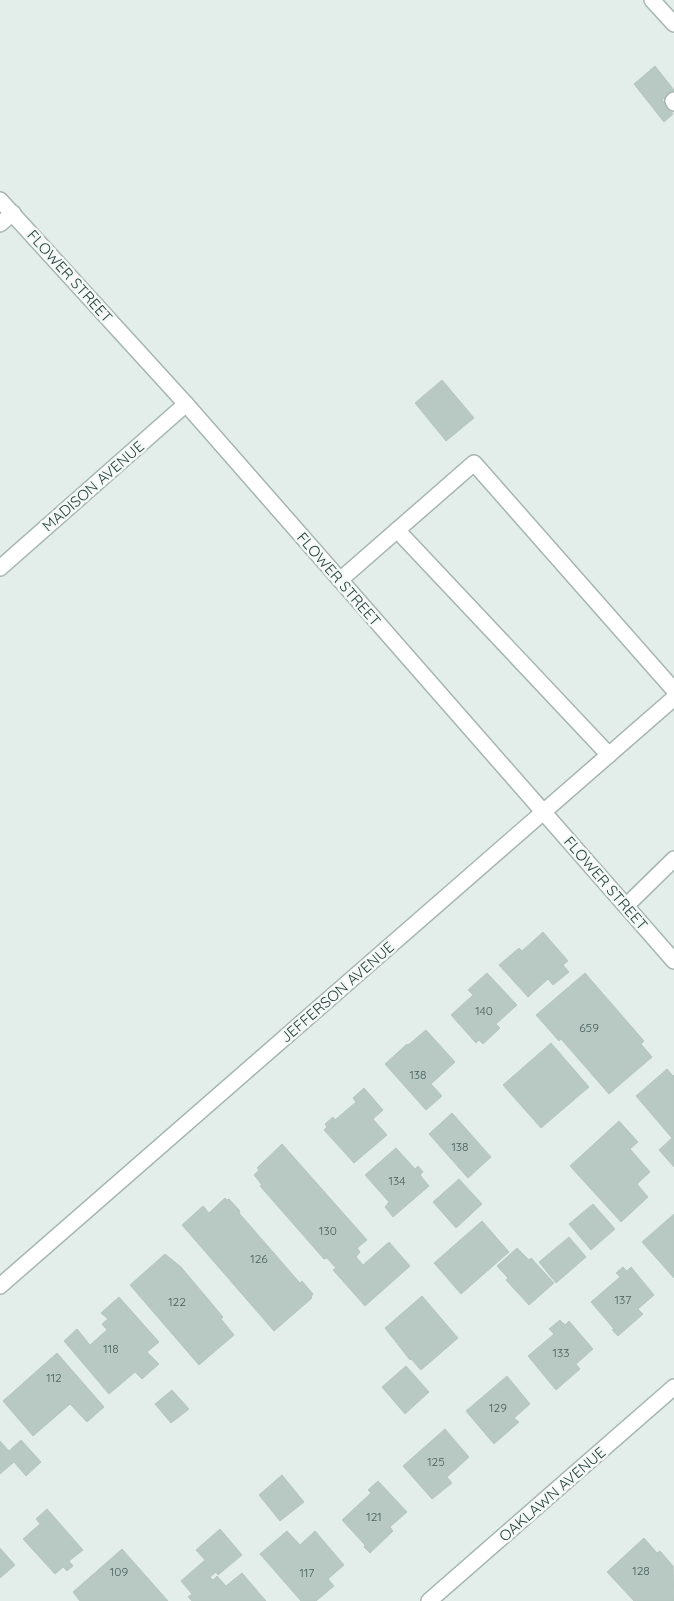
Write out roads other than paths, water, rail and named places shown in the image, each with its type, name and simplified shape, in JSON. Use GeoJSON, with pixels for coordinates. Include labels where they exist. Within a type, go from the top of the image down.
{"type":"FeatureCollection","features":[{"type":"Feature","properties":{"kind":"street"},"geometry":{"type":"LineString","coordinates":[[652,0],[674,24]]}},
{"type":"Feature","properties":{"kind":"street","name":"FLOWER STREET"},"geometry":{"type":"LineString","coordinates":[[0,200],[186,404],[674,961]]}},
{"type":"Feature","properties":{"kind":"street"},"geometry":{"type":"LineString","coordinates":[[0,224],[12,213]]}},
{"type":"Feature","properties":{"kind":"street","name":"MADISON AVENUE"},"geometry":{"type":"LineString","coordinates":[[0,568],[186,404]]}},
{"type":"Feature","properties":{"kind":"street"},"geometry":{"type":"LineString","coordinates":[[340,580],[474,463],[674,690]]}},
{"type":"Feature","properties":{"kind":"street"},"geometry":{"type":"LineString","coordinates":[[397,530],[609,755]]}},
{"type":"Feature","properties":{"kind":"street","name":"JEFFERSON AVENUE"},"geometry":{"type":"LineString","coordinates":[[0,1286],[674,698]]}},
{"type":"Feature","properties":{"kind":"street"},"geometry":{"type":"LineString","coordinates":[[626,906],[674,859]]}},
{"type":"Feature","properties":{"kind":"street","name":"OAKLAWN AVENUE"},"geometry":{"type":"LineString","coordinates":[[429,1601],[674,1387]]}}]}
